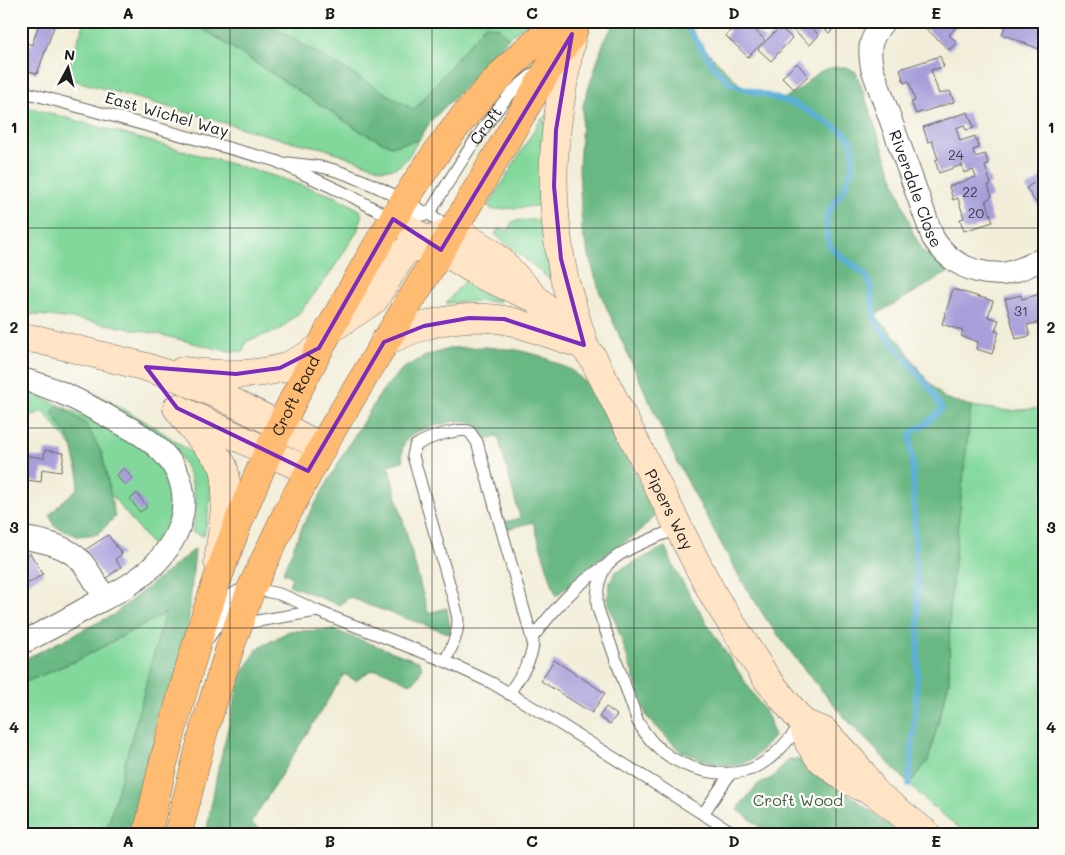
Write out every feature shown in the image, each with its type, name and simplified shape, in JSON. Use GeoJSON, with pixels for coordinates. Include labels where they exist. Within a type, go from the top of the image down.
{"type":"FeatureCollection","features":[{"type":"Feature","properties":{"kind":"main road","name":"Croft Road"},"geometry":{"type":"LineString","coordinates":[[148,834],[165,757],[192,662],[236,527],[280,426],[324,339],[398,210],[443,142],[507,67],[538,39],[567,32]]}},
{"type":"Feature","properties":{"kind":"main road"},"geometry":{"type":"LineString","coordinates":[[178,834],[204,730],[230,648],[251,589],[287,513],[308,471],[384,342],[440,240],[545,74],[567,32]]}},
{"type":"Feature","properties":{"kind":"main road"},"geometry":{"type":"LineString","coordinates":[[567,32],[555,137],[554,186],[562,267],[584,345]]}},
{"type":"Feature","properties":{"kind":"main road"},"geometry":{"type":"LineString","coordinates":[[398,210],[440,240]]}},
{"type":"Feature","properties":{"kind":"main road"},"geometry":{"type":"LineString","coordinates":[[146,367],[209,374],[236,374],[280,368],[298,361],[374,300],[403,254],[440,240]]}},
{"type":"Feature","properties":{"kind":"main road","name":"Pipers Way"},"geometry":{"type":"LineString","coordinates":[[440,240],[496,256],[535,298],[569,328],[584,345],[598,366],[678,528],[726,615],[767,679],[803,723],[808,743],[819,758],[845,778],[874,792],[927,834]]}},
{"type":"Feature","properties":{"kind":"main road"},"geometry":{"type":"LineString","coordinates":[[384,342],[418,328],[439,322],[461,318],[487,318],[504,319],[584,345]]}},
{"type":"Feature","properties":{"kind":"main road"},"geometry":{"type":"LineString","coordinates":[[21,337],[40,340],[146,367],[176,377],[203,388],[322,447]]}},
{"type":"Feature","properties":{"kind":"main road"},"geometry":{"type":"LineString","coordinates":[[146,367],[167,397],[219,459],[225,472],[224,512],[214,591]]}},
{"type":"Feature","properties":{"kind":"main road"},"geometry":{"type":"LineString","coordinates":[[177,408],[308,471]]}},
{"type":"Feature","properties":{"kind":"street","name":"Riverdale Close"},"geometry":{"type":"LineString","coordinates":[[884,21],[874,35],[870,45],[872,68],[933,238],[940,248],[963,266],[983,272],[1001,274],[1026,268],[1044,258]]}},
{"type":"Feature","properties":{"kind":"street"},"geometry":{"type":"LineString","coordinates":[[21,379],[52,389],[98,411],[135,431],[157,447],[165,455],[176,472],[183,492],[184,504],[181,523],[177,533],[156,563],[138,578],[105,598],[21,643]]}},
{"type":"Feature","properties":{"kind":"street"},"geometry":{"type":"LineString","coordinates":[[21,538],[32,539],[62,548],[79,559],[105,598]]}},
{"type":"Feature","properties":{"kind":"lane","name":"Croft"},"geometry":{"type":"LineString","coordinates":[[429,214],[490,119],[511,93],[567,32]]}},
{"type":"Feature","properties":{"kind":"lane","name":"East Wichel Way"},"geometry":{"type":"LineString","coordinates":[[21,90],[276,161],[334,170],[366,182],[398,210]]}},
{"type":"Feature","properties":{"kind":"lane","name":"East Wichel Way"},"geometry":{"type":"LineString","coordinates":[[276,161],[351,196],[398,210]]}},
{"type":"Feature","properties":{"kind":"lane"},"geometry":{"type":"LineString","coordinates":[[398,210],[429,214]]}},
{"type":"Feature","properties":{"kind":"lane"},"geometry":{"type":"LineString","coordinates":[[398,210],[429,214]]}},
{"type":"Feature","properties":{"kind":"lane"},"geometry":{"type":"LineString","coordinates":[[429,214],[440,240]]}},
{"type":"Feature","properties":{"kind":"lane"},"geometry":{"type":"LineString","coordinates":[[445,661],[454,639],[458,621],[454,600],[413,456],[414,446],[423,440],[462,430],[470,431],[476,442],[532,638],[533,647],[530,658],[509,694]]}},
{"type":"Feature","properties":{"kind":"lane"},"geometry":{"type":"LineString","coordinates":[[532,638],[568,594],[584,580],[626,551],[678,528]]}},
{"type":"Feature","properties":{"kind":"lane"},"geometry":{"type":"LineString","coordinates":[[607,565],[597,594],[597,602],[638,722],[652,743],[663,753],[676,762],[693,769],[730,774],[759,766],[784,745],[803,723]]}},
{"type":"Feature","properties":{"kind":"lane"},"geometry":{"type":"LineString","coordinates":[[192,662],[225,614],[233,594],[238,591],[251,589],[279,594],[317,611],[445,661],[486,680],[552,719],[735,834]]}},
{"type":"Feature","properties":{"kind":"lane"},"geometry":{"type":"LineString","coordinates":[[239,624],[317,611]]}},
{"type":"Feature","properties":{"kind":"lane"},"geometry":{"type":"LineString","coordinates":[[703,814],[730,774]]}},
{"type":"Feature","properties":{"kind":"highlighted area"},"geometry":{"type":"Polygon","coordinates":[[[572,34],[556,130],[554,186],[561,259],[584,345],[504,319],[469,318],[424,326],[384,342],[308,471],[177,408],[146,367],[236,374],[280,368],[319,348],[393,219],[441,250],[572,34]]]}},
{"type":"Feature","properties":{"kind":"green space"},"geometry":{"type":"Polygon","coordinates":[[[85,21],[191,21],[362,132],[391,146],[419,140],[408,157],[400,165],[395,168],[381,169],[323,148],[288,141],[66,78],[66,71],[85,21]]]}},
{"type":"Feature","properties":{"kind":"green space"},"geometry":{"type":"Polygon","coordinates":[[[191,21],[263,21],[414,110],[485,25],[499,28],[508,38],[493,58],[430,122],[419,140],[391,146],[362,132],[191,21]]]}},
{"type":"Feature","properties":{"kind":"green space"},"geometry":{"type":"Polygon","coordinates":[[[263,21],[519,21],[528,23],[508,38],[499,28],[485,25],[414,111],[263,21]]]}},
{"type":"Feature","properties":{"kind":"green space"},"geometry":{"type":"Polygon","coordinates":[[[617,21],[678,21],[743,88],[779,102],[801,88],[812,77],[823,70],[847,67],[856,72],[913,233],[924,252],[949,272],[875,315],[902,344],[921,373],[944,398],[971,406],[950,602],[949,681],[928,761],[909,784],[845,718],[803,668],[768,622],[737,573],[676,460],[600,293],[582,231],[579,168],[583,105],[605,38],[617,21]]]}},
{"type":"Feature","properties":{"kind":"green space"},"geometry":{"type":"Polygon","coordinates":[[[24,106],[274,176],[337,197],[360,210],[362,217],[357,232],[327,278],[299,313],[278,331],[246,342],[243,352],[222,350],[153,333],[90,321],[21,313],[21,113],[24,106]]]}},
{"type":"Feature","properties":{"kind":"green space"},"geometry":{"type":"Polygon","coordinates":[[[544,117],[547,205],[493,210],[488,206],[544,117]]]}},
{"type":"Feature","properties":{"kind":"green space"},"geometry":{"type":"Polygon","coordinates":[[[547,219],[552,281],[496,235],[498,229],[509,231],[511,223],[514,221],[547,219]]]}},
{"type":"Feature","properties":{"kind":"green space"},"geometry":{"type":"Polygon","coordinates":[[[467,278],[501,297],[499,302],[446,303],[467,278]]]}},
{"type":"Feature","properties":{"kind":"green space"},"geometry":{"type":"Polygon","coordinates":[[[486,347],[517,350],[541,356],[571,370],[591,387],[611,418],[655,516],[637,534],[593,565],[556,596],[533,522],[507,529],[505,522],[520,518],[498,436],[482,440],[479,432],[471,423],[453,421],[424,429],[412,435],[404,445],[402,452],[403,461],[388,465],[428,613],[447,608],[451,634],[350,597],[339,605],[289,585],[292,577],[283,572],[302,527],[382,391],[402,369],[426,356],[452,348],[486,347]]]}},
{"type":"Feature","properties":{"kind":"green space"},"geometry":{"type":"Polygon","coordinates":[[[82,391],[89,391],[146,422],[187,449],[203,463],[208,472],[211,486],[210,504],[204,536],[192,532],[195,496],[189,473],[177,452],[156,433],[82,391]]]}},
{"type":"Feature","properties":{"kind":"green space"},"geometry":{"type":"Polygon","coordinates":[[[21,392],[36,395],[117,431],[139,443],[165,466],[176,502],[161,546],[152,545],[43,411],[21,420],[21,392]]]}},
{"type":"Feature","properties":{"kind":"green space"},"geometry":{"type":"Polygon","coordinates":[[[59,405],[86,424],[102,453],[115,517],[98,534],[77,536],[54,526],[50,515],[77,489],[79,477],[71,441],[53,415],[53,410],[59,405]]]}},
{"type":"Feature","properties":{"kind":"green space"},"geometry":{"type":"Polygon","coordinates":[[[971,406],[1008,411],[1044,408],[1044,834],[967,834],[929,804],[909,784],[928,761],[949,682],[949,602],[971,406]]]}},
{"type":"Feature","properties":{"kind":"green space"},"geometry":{"type":"Polygon","coordinates":[[[665,547],[677,573],[711,630],[769,718],[774,737],[753,759],[739,765],[716,765],[679,750],[647,717],[607,600],[610,583],[615,572],[665,547]]]}},
{"type":"Feature","properties":{"kind":"green space"},"geometry":{"type":"Polygon","coordinates":[[[195,549],[187,637],[133,834],[106,834],[165,613],[80,659],[21,684],[21,661],[113,615],[195,549]]]}},
{"type":"Feature","properties":{"kind":"green space"},"geometry":{"type":"Polygon","coordinates":[[[165,613],[106,834],[21,834],[21,684],[80,659],[165,613]]]}},
{"type":"Feature","properties":{"kind":"green space"},"geometry":{"type":"Polygon","coordinates":[[[334,630],[420,662],[420,673],[414,682],[408,683],[377,670],[371,671],[356,681],[344,674],[251,823],[263,831],[262,834],[206,834],[217,774],[240,678],[257,649],[289,631],[334,630]]]}},
{"type":"Feature","properties":{"kind":"green space","name":"Croft Wood"},"geometry":{"type":"Polygon","coordinates":[[[789,759],[798,760],[826,776],[900,834],[769,834],[737,809],[758,784],[773,777],[789,759]]]}},
{"type":"Feature","properties":{"kind":"building"},"geometry":{"type":"Polygon","coordinates":[[[40,21],[61,21],[55,24],[37,74],[21,68],[21,51],[25,42],[32,45],[40,21]]]}},
{"type":"Feature","properties":{"kind":"building"},"geometry":{"type":"Polygon","coordinates":[[[720,21],[746,21],[765,40],[748,57],[726,36],[730,31],[720,21]]]}},
{"type":"Feature","properties":{"kind":"building"},"geometry":{"type":"Polygon","coordinates":[[[788,21],[810,21],[807,24],[819,35],[810,45],[786,24],[788,21]]]}},
{"type":"Feature","properties":{"kind":"building"},"geometry":{"type":"Polygon","coordinates":[[[816,21],[837,21],[839,23],[829,33],[816,21]]]}},
{"type":"Feature","properties":{"kind":"building"},"geometry":{"type":"Polygon","coordinates":[[[918,21],[961,21],[949,35],[957,42],[949,50],[918,21]]]}},
{"type":"Feature","properties":{"kind":"building"},"geometry":{"type":"Polygon","coordinates":[[[1018,21],[1034,21],[1044,25],[1044,51],[1002,34],[1007,22],[1016,26],[1018,21]]]}},
{"type":"Feature","properties":{"kind":"building"},"geometry":{"type":"Polygon","coordinates":[[[780,27],[792,38],[771,61],[758,49],[780,27]]]}},
{"type":"Feature","properties":{"kind":"building"},"geometry":{"type":"Polygon","coordinates":[[[940,56],[944,67],[931,70],[939,94],[950,91],[954,102],[916,114],[911,102],[915,101],[909,81],[904,83],[900,69],[940,56]]]}},
{"type":"Feature","properties":{"kind":"building"},"geometry":{"type":"Polygon","coordinates":[[[797,63],[808,76],[794,89],[782,77],[797,63]]]}},
{"type":"Feature","properties":{"kind":"building"},"geometry":{"type":"Polygon","coordinates":[[[968,112],[974,128],[966,130],[964,125],[956,128],[960,141],[975,136],[979,148],[973,150],[975,157],[985,154],[989,165],[985,166],[991,184],[988,185],[992,197],[986,200],[993,222],[964,231],[960,219],[964,218],[958,198],[953,200],[949,186],[976,177],[973,170],[964,173],[962,165],[939,173],[935,160],[938,159],[932,141],[928,142],[923,127],[968,112]]]}},
{"type":"Feature","properties":{"kind":"building"},"geometry":{"type":"Polygon","coordinates":[[[1044,176],[1044,214],[1026,188],[1044,176]]]}},
{"type":"Feature","properties":{"kind":"building"},"geometry":{"type":"Polygon","coordinates":[[[953,289],[993,301],[988,317],[999,320],[995,331],[999,332],[992,354],[976,349],[978,342],[961,336],[963,331],[942,324],[953,289]]]}},
{"type":"Feature","properties":{"kind":"building"},"geometry":{"type":"Polygon","coordinates":[[[1044,289],[1044,321],[1027,325],[1030,336],[1016,339],[1005,299],[1021,295],[1022,299],[1040,294],[1039,291],[1044,289]]]}},
{"type":"Feature","properties":{"kind":"building"},"geometry":{"type":"Polygon","coordinates":[[[45,450],[64,453],[61,472],[42,469],[41,482],[27,480],[26,485],[21,484],[21,455],[44,458],[45,450]]]}},
{"type":"Feature","properties":{"kind":"building"},"geometry":{"type":"Polygon","coordinates":[[[124,468],[133,479],[124,485],[116,475],[124,468]]]}},
{"type":"Feature","properties":{"kind":"building"},"geometry":{"type":"Polygon","coordinates":[[[137,493],[147,507],[140,512],[130,499],[137,493]]]}},
{"type":"Feature","properties":{"kind":"building"},"geometry":{"type":"Polygon","coordinates":[[[108,535],[122,554],[115,559],[121,567],[105,579],[85,550],[108,535]]]}},
{"type":"Feature","properties":{"kind":"building"},"geometry":{"type":"Polygon","coordinates":[[[21,548],[26,556],[30,553],[43,574],[21,588],[21,548]]]}},
{"type":"Feature","properties":{"kind":"building"},"geometry":{"type":"Polygon","coordinates":[[[554,660],[605,693],[592,713],[541,681],[554,660]]]}},
{"type":"Feature","properties":{"kind":"building"},"geometry":{"type":"Polygon","coordinates":[[[606,707],[617,715],[610,724],[599,717],[606,707]]]}},
{"type":"Feature","properties":{"kind":"waterway"},"geometry":{"type":"LineString","coordinates":[[682,21],[715,68],[730,83],[797,105],[844,132],[851,141],[852,167],[845,187],[826,216],[828,242],[833,250],[865,274],[870,284],[874,315],[879,327],[929,387],[942,409],[925,425],[914,430],[910,437],[918,600],[918,652],[909,784]]}}]}
